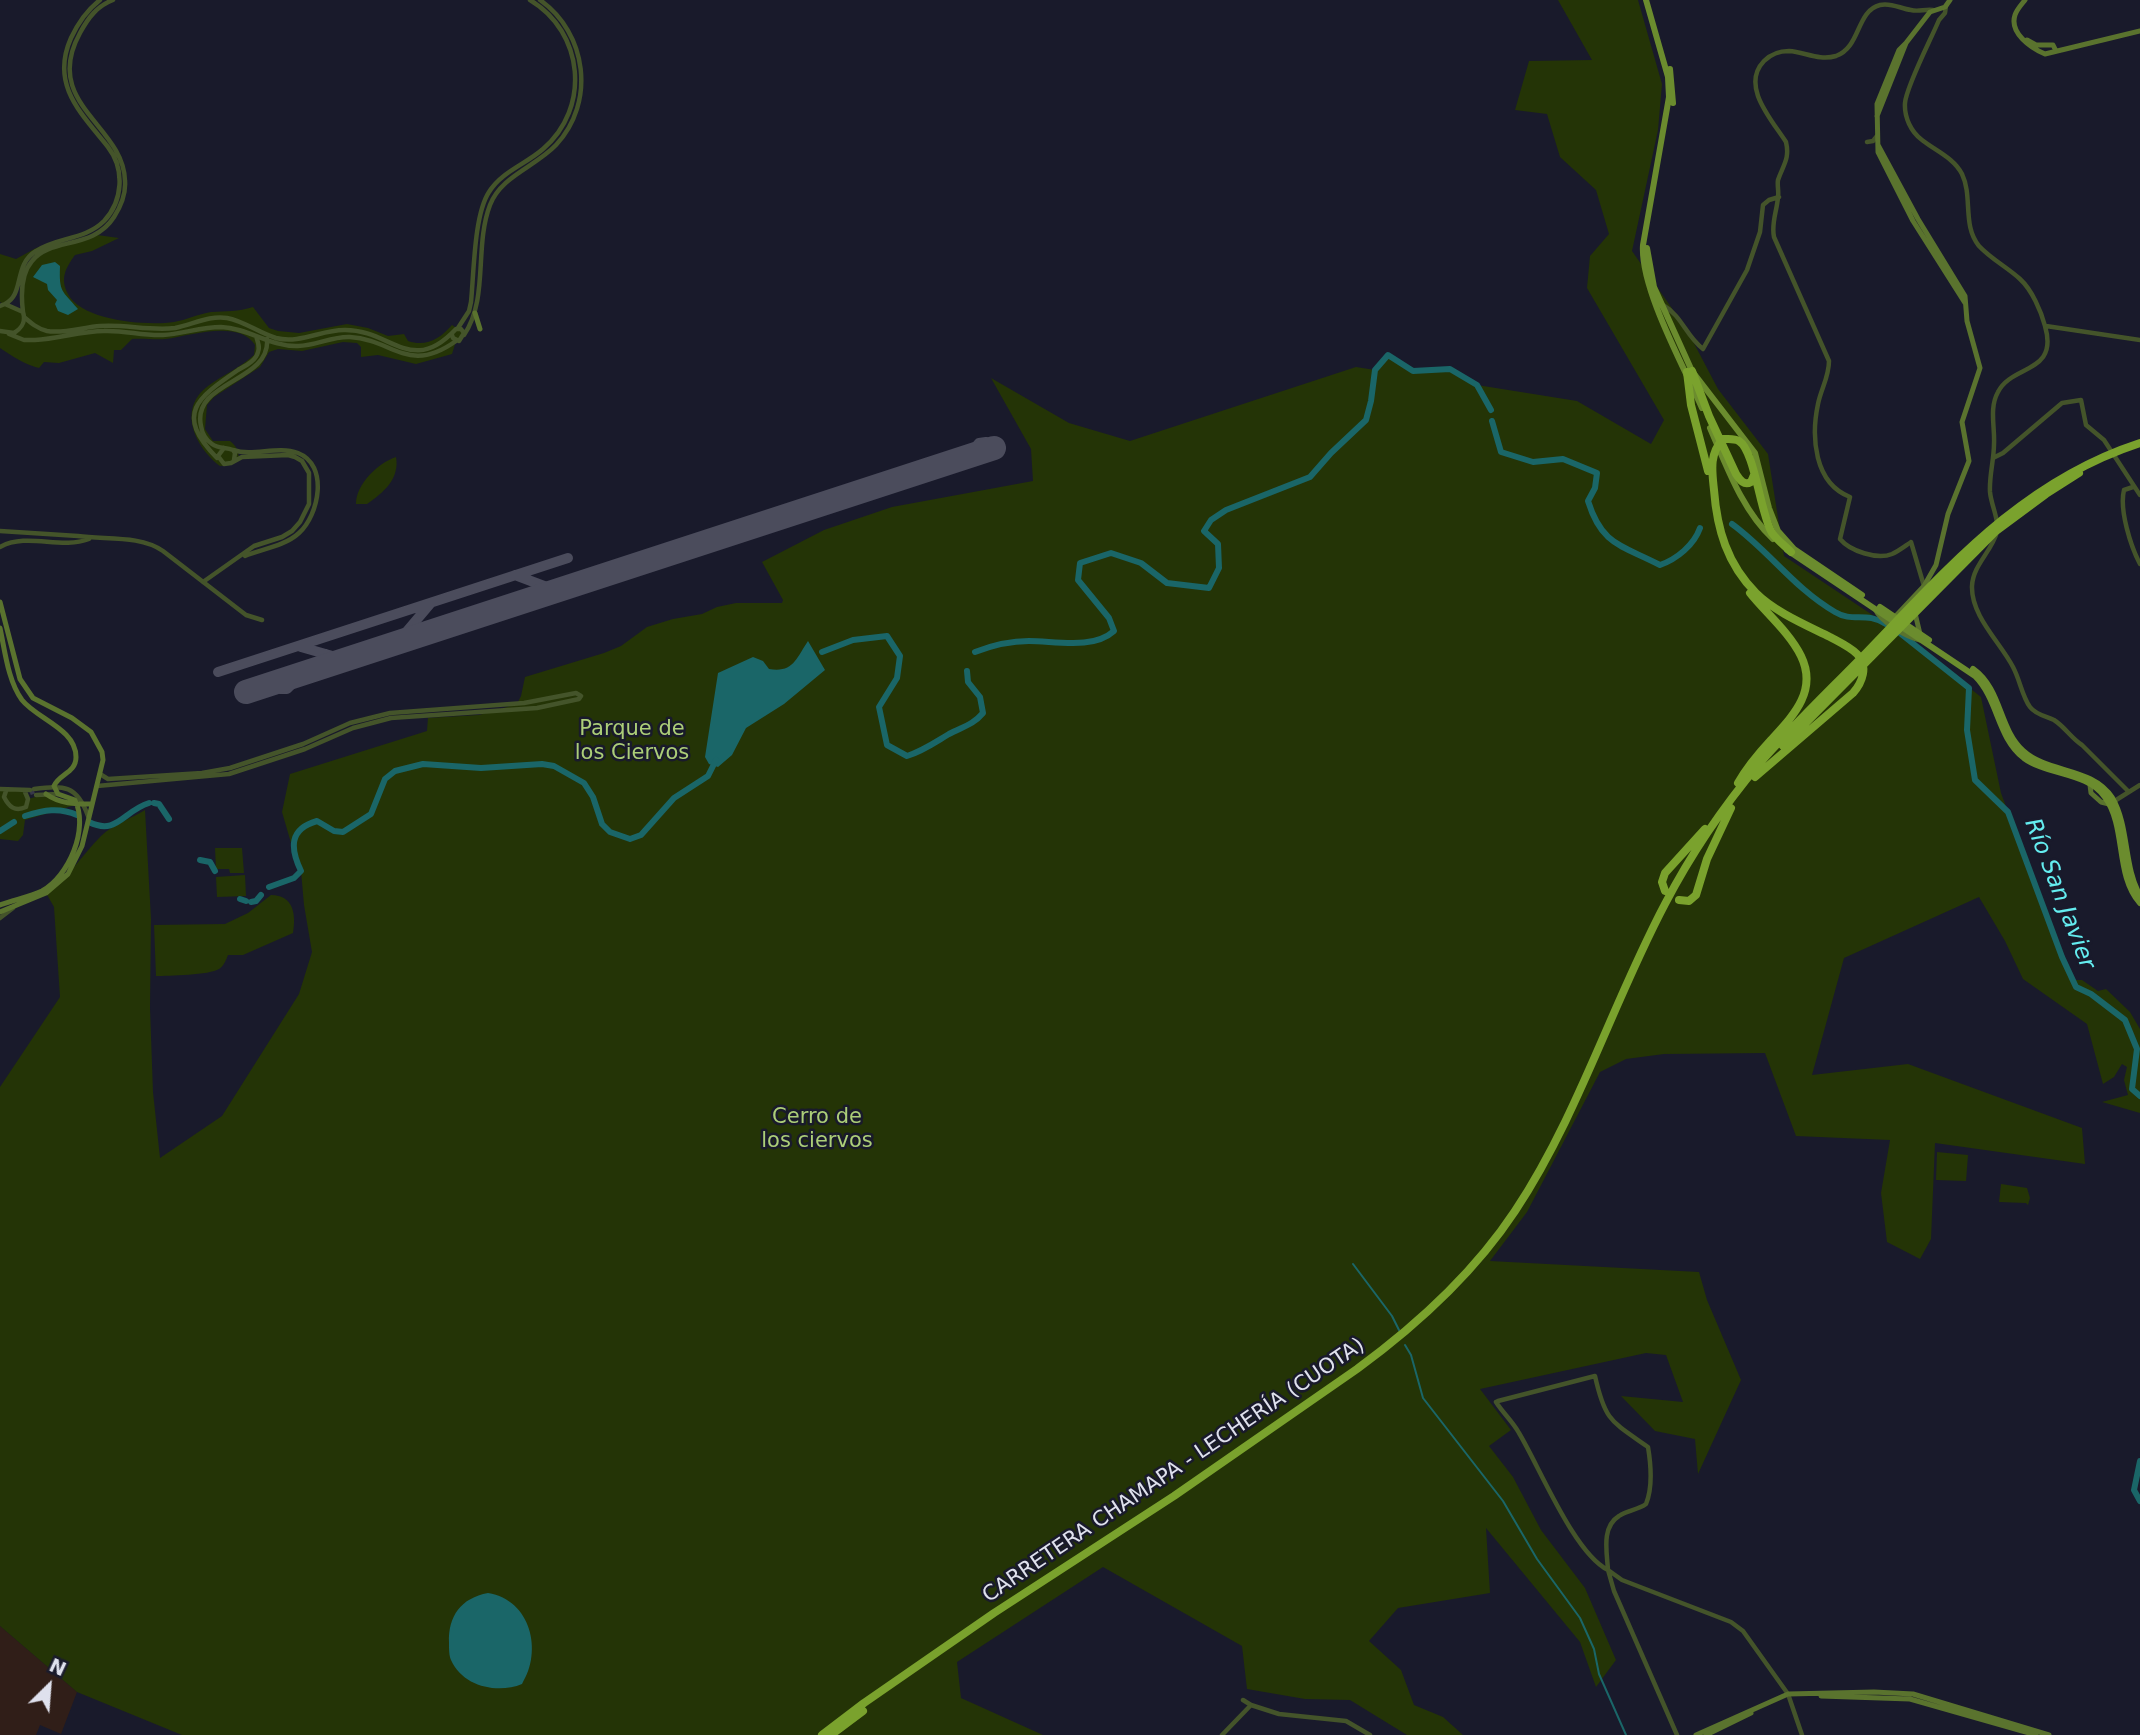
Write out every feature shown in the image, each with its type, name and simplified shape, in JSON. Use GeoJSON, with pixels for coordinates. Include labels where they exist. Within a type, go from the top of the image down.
{"type":"FeatureCollection","features":[{"type":"Feature","properties":{"kind":"highway"},"geometry":{"type":"LineString","coordinates":[[1689,371],[1691,405],[1708,466],[1712,514],[1718,544],[1742,583],[1801,655],[1807,678],[1798,709],[1758,754],[1740,780],[1734,796]]}},
{"type":"Feature","properties":{"kind":"highway"},"geometry":{"type":"LineString","coordinates":[[1689,371],[1736,474],[1741,482],[1746,484],[1751,482],[1754,475]]}},
{"type":"Feature","properties":{"kind":"highway"},"geometry":{"type":"LineString","coordinates":[[1708,466],[1715,446],[1723,438],[1733,435],[1746,440]]}},
{"type":"Feature","properties":{"kind":"highway"},"geometry":{"type":"LineString","coordinates":[[1723,438],[1737,439],[1743,444],[1772,533],[1791,552]]}},
{"type":"Feature","properties":{"kind":"highway"},"geometry":{"type":"LineString","coordinates":[[1715,446],[1712,465],[1718,527],[1723,542],[1745,579],[1761,597],[1857,653],[1863,668],[1863,678],[1853,693],[1755,777]]}},
{"type":"Feature","properties":{"kind":"highway","name":"CARRETERA CHAMAPA - LECHERÍA (CUOTA)"},"geometry":{"type":"LineString","coordinates":[[831,1735],[997,1618],[1177,1500],[1362,1371],[1403,1339],[1482,1262],[1512,1224],[1530,1195],[1595,1068],[1668,907],[1734,796],[1761,762],[1947,571],[2019,509],[2076,475],[2140,446]]}},
{"type":"Feature","properties":{"kind":"highway","name":"CARRETERA CHAMAPA - LECHERÍA (CUOTA)"},"geometry":{"type":"LineString","coordinates":[[822,1735],[973,1628],[1174,1496],[1387,1347],[1448,1291],[1496,1238],[1530,1187],[1665,905],[1694,854],[1729,807],[1839,684]]}},
{"type":"Feature","properties":{"kind":"highway"},"geometry":{"type":"LineString","coordinates":[[1665,891],[1662,881],[1665,873],[1729,807]]}},
{"type":"Feature","properties":{"kind":"highway"},"geometry":{"type":"LineString","coordinates":[[1679,900],[1689,901],[1696,895],[1707,859],[1729,807]]}},
{"type":"Feature","properties":{"kind":"main road"},"geometry":{"type":"LineString","coordinates":[[1648,0],[1672,77],[1674,97],[1647,246],[1654,287],[1747,507],[1764,530],[1791,552],[1893,619]]}},
{"type":"Feature","properties":{"kind":"main road"},"geometry":{"type":"LineString","coordinates":[[1648,0],[1668,77],[1669,97],[1643,245],[1643,260],[1650,288],[1689,371],[1755,453],[1769,508],[1782,537],[1794,549],[1893,619],[1985,679],[1995,695],[2011,737],[2021,749],[2042,762],[2094,781],[2105,790],[2140,896]]}},
{"type":"Feature","properties":{"kind":"main road"},"geometry":{"type":"LineString","coordinates":[[2025,0],[2014,19],[2026,44],[2045,54],[2140,31]]}},
{"type":"Feature","properties":{"kind":"main road"},"geometry":{"type":"LineString","coordinates":[[1893,619],[1921,589],[1936,565],[1948,514],[1969,461],[1962,422],[1980,368],[1969,330],[1965,296],[1918,219],[1878,145],[1877,136],[1877,116],[1906,43],[1933,9],[1948,3]]}},
{"type":"Feature","properties":{"kind":"main road"},"geometry":{"type":"LineString","coordinates":[[2021,37],[2036,45],[2053,45],[2056,51]]}},
{"type":"Feature","properties":{"kind":"main road"},"geometry":{"type":"LineString","coordinates":[[474,313],[480,329]]}},
{"type":"Feature","properties":{"kind":"main road"},"geometry":{"type":"LineString","coordinates":[[1921,589],[1915,613],[1921,637]]}},
{"type":"Feature","properties":{"kind":"main road"},"geometry":{"type":"LineString","coordinates":[[0,603],[20,679],[26,689],[42,705],[72,718],[91,732],[102,752],[103,760],[82,846],[68,874],[46,893],[0,912]]}},
{"type":"Feature","properties":{"kind":"main road"},"geometry":{"type":"LineString","coordinates":[[1875,609],[1879,616],[1910,637],[1921,637],[1982,682],[1991,697],[2007,739],[2024,758],[2040,767],[2090,785],[2102,793],[2111,803],[2131,890],[2140,903]]}},
{"type":"Feature","properties":{"kind":"main road"},"geometry":{"type":"LineString","coordinates":[[0,628],[18,694],[30,708],[57,727],[74,749],[76,756],[73,768],[56,781],[54,786],[58,794],[70,797],[81,805]]}},
{"type":"Feature","properties":{"kind":"main road"},"geometry":{"type":"LineString","coordinates":[[45,791],[52,799],[81,805],[92,804]]}},
{"type":"Feature","properties":{"kind":"main road"},"geometry":{"type":"LineString","coordinates":[[0,905],[40,892],[55,881],[66,866],[78,835],[81,805]]}},
{"type":"Feature","properties":{"kind":"main road"},"geometry":{"type":"LineString","coordinates":[[1696,1735],[1789,1695],[1904,1693],[2049,1735]]}},
{"type":"Feature","properties":{"kind":"main road"},"geometry":{"type":"LineString","coordinates":[[1706,1735],[1789,1695],[1910,1699],[2036,1735]]}},
{"type":"Feature","properties":{"kind":"street"},"geometry":{"type":"LineString","coordinates":[[100,0],[89,9],[75,30],[66,52],[65,73],[71,99],[78,112],[109,148],[115,160],[120,182],[118,194],[111,211],[92,230],[47,245],[29,256],[22,265],[15,296],[2,305],[23,315],[38,328],[52,331],[102,325],[162,329],[208,318],[225,317],[276,338],[298,340],[347,330],[373,336],[403,349],[420,350],[441,343],[452,335],[469,312],[481,206],[490,189],[506,174],[543,149],[558,133],[569,112],[575,91],[576,68],[570,47],[556,22],[542,7],[530,0]]}},
{"type":"Feature","properties":{"kind":"street"},"geometry":{"type":"LineString","coordinates":[[9,334],[22,327],[22,283],[33,259],[52,249],[97,235],[111,221],[122,201],[125,189],[123,166],[113,144],[80,104],[72,81],[71,68],[75,43],[85,23],[100,7],[113,0]]}},
{"type":"Feature","properties":{"kind":"street"},"geometry":{"type":"LineString","coordinates":[[0,331],[15,338],[35,340],[102,331],[162,335],[219,327],[240,329],[287,346],[338,337],[354,337],[402,355],[422,355],[443,349],[462,339],[474,313],[490,205],[512,177],[557,143],[568,128],[578,103],[582,80],[576,45],[561,18],[540,0]]}},
{"type":"Feature","properties":{"kind":"street"},"geometry":{"type":"LineString","coordinates":[[1948,3],[1905,100],[1909,125],[1919,138],[1949,159],[1961,172],[1973,237],[2026,286],[2045,326],[2046,347],[2040,361],[2006,381],[1997,393],[1993,407],[1990,492],[1997,533],[1973,581],[1974,599],[2012,666],[2031,708],[2063,727],[2073,740],[2082,745],[2129,792]]}},
{"type":"Feature","properties":{"kind":"street"},"geometry":{"type":"LineString","coordinates":[[1921,589],[1911,542],[1885,556],[1861,552],[1843,543],[1840,534],[1850,497],[1830,481],[1816,452],[1816,417],[1828,375],[1829,361],[1774,237],[1773,226],[1779,197],[1778,180],[1784,169],[1788,149],[1756,91],[1755,79],[1761,64],[1781,51],[1819,57],[1836,56],[1853,43],[1866,14],[1881,4],[1913,11],[1933,9],[1939,20]]}},
{"type":"Feature","properties":{"kind":"street"},"geometry":{"type":"LineString","coordinates":[[1867,142],[1873,141],[1877,136]]}},
{"type":"Feature","properties":{"kind":"street"},"geometry":{"type":"LineString","coordinates":[[1663,305],[1679,317],[1692,341],[1703,349],[1747,270],[1760,232],[1763,205],[1779,197]]}},
{"type":"Feature","properties":{"kind":"street"},"geometry":{"type":"LineString","coordinates":[[2045,326],[2139,339]]}},
{"type":"Feature","properties":{"kind":"street"},"geometry":{"type":"LineString","coordinates":[[458,329],[463,331],[464,335]]}},
{"type":"Feature","properties":{"kind":"street"},"geometry":{"type":"LineString","coordinates":[[240,557],[284,543],[302,531],[313,513],[317,492],[315,473],[307,459],[296,452],[242,452],[223,448],[210,443],[201,427],[201,410],[212,395],[256,365],[265,351],[267,340],[264,333]]}},
{"type":"Feature","properties":{"kind":"street"},"geometry":{"type":"LineString","coordinates":[[203,582],[254,546],[282,537],[297,526],[306,514],[311,492],[309,473],[302,461],[288,455],[242,457],[228,464],[219,459],[199,437],[195,427],[197,408],[208,391],[253,361],[259,348],[256,335]]}},
{"type":"Feature","properties":{"kind":"street"},"geometry":{"type":"LineString","coordinates":[[452,335],[456,341]]}},
{"type":"Feature","properties":{"kind":"street"},"geometry":{"type":"LineString","coordinates":[[259,348],[265,351]]}},
{"type":"Feature","properties":{"kind":"street"},"geometry":{"type":"LineString","coordinates":[[1993,458],[2003,453],[2063,403],[2081,400],[2084,422],[2106,443],[2140,495]]}},
{"type":"Feature","properties":{"kind":"street"},"geometry":{"type":"LineString","coordinates":[[219,459],[223,448]]}},
{"type":"Feature","properties":{"kind":"street"},"geometry":{"type":"LineString","coordinates":[[233,450],[236,457],[234,461]]}},
{"type":"Feature","properties":{"kind":"street"},"geometry":{"type":"LineString","coordinates":[[2133,487],[2124,491],[2123,501],[2130,543],[2140,564]]}},
{"type":"Feature","properties":{"kind":"street"},"geometry":{"type":"LineString","coordinates":[[297,526],[302,531]]}},
{"type":"Feature","properties":{"kind":"street"},"geometry":{"type":"LineString","coordinates":[[0,531],[149,544],[163,551],[246,615],[262,620]]}},
{"type":"Feature","properties":{"kind":"street"},"geometry":{"type":"LineString","coordinates":[[0,547],[18,540],[78,542],[90,539]]}},
{"type":"Feature","properties":{"kind":"street"},"geometry":{"type":"LineString","coordinates":[[97,786],[107,782],[217,773],[245,766],[305,748],[353,728],[391,718],[537,708],[579,699],[581,696],[576,693],[524,703],[390,712],[350,723],[245,766]]}},
{"type":"Feature","properties":{"kind":"street"},"geometry":{"type":"LineString","coordinates":[[134,780],[212,776],[217,773]]}},
{"type":"Feature","properties":{"kind":"street"},"geometry":{"type":"LineString","coordinates":[[100,774],[107,782]]}},
{"type":"Feature","properties":{"kind":"street"},"geometry":{"type":"LineString","coordinates":[[31,794],[26,807],[17,810],[9,805],[3,793],[17,789],[31,794],[54,786],[73,791],[88,816]]}},
{"type":"Feature","properties":{"kind":"street"},"geometry":{"type":"LineString","coordinates":[[2111,803],[2140,786]]}},
{"type":"Feature","properties":{"kind":"street"},"geometry":{"type":"LineString","coordinates":[[45,791],[58,794]]}},
{"type":"Feature","properties":{"kind":"street"},"geometry":{"type":"LineString","coordinates":[[0,918],[17,905]]}},
{"type":"Feature","properties":{"kind":"street"},"geometry":{"type":"LineString","coordinates":[[1677,1735],[1614,1591],[1608,1570],[1606,1540],[1610,1527],[1618,1516],[1646,1504],[1650,1493],[1648,1447],[1608,1417],[1600,1401],[1595,1376],[1501,1399],[1496,1402],[1518,1431],[1571,1529],[1598,1564],[1608,1570],[1622,1580],[1737,1625],[1759,1651],[1789,1695],[1802,1735]]}},
{"type":"Feature","properties":{"kind":"street"},"geometry":{"type":"LineString","coordinates":[[1243,1700],[1251,1705],[1296,1717],[1346,1721],[1370,1735]]}},
{"type":"Feature","properties":{"kind":"street"},"geometry":{"type":"LineString","coordinates":[[1222,1735],[1251,1705]]}},
{"type":"Feature","properties":{"kind":"shaded area"},"geometry":{"type":"Polygon","coordinates":[[[55,262],[60,266],[63,290],[78,309],[68,315],[58,311],[55,304],[57,300],[48,290],[47,284],[33,277],[42,265],[55,262]]]}},
{"type":"Feature","properties":{"kind":"shaded area"},"geometry":{"type":"Polygon","coordinates":[[[808,641],[825,670],[784,704],[746,728],[732,755],[718,767],[709,764],[705,757],[718,673],[753,657],[763,661],[769,669],[784,669],[797,659],[808,641]]]}},
{"type":"Feature","properties":{"kind":"shaded area"},"geometry":{"type":"Polygon","coordinates":[[[488,1593],[503,1598],[514,1606],[529,1629],[532,1657],[522,1684],[513,1687],[492,1688],[472,1682],[464,1677],[450,1658],[449,1633],[458,1610],[470,1599],[488,1593]]]}},
{"type":"Feature","properties":{"kind":"shaded area"},"geometry":{"type":"Polygon","coordinates":[[[0,1626],[77,1692],[61,1734],[40,1725],[36,1735],[0,1735],[0,1626]]]}},
{"type":"Feature","properties":{"kind":"green space","name":"Cerro de los ciervos"},"geometry":{"type":"Polygon","coordinates":[[[1558,0],[1638,0],[1662,84],[1658,130],[1632,251],[1687,330],[1718,389],[1768,454],[1784,556],[1907,638],[1981,697],[2001,793],[2073,980],[2082,980],[2098,991],[2106,989],[2130,1012],[2140,1029],[2140,1113],[2102,1102],[2128,1095],[2124,1080],[2127,1067],[2122,1064],[2114,1077],[2103,1084],[2087,1024],[2023,979],[2005,941],[1979,897],[1844,958],[1812,1075],[1908,1064],[2082,1128],[2085,1164],[1935,1143],[1931,1239],[1920,1259],[1887,1242],[1881,1193],[1890,1140],[1796,1136],[1765,1053],[1664,1054],[1626,1059],[1600,1072],[1527,1212],[1490,1261],[1699,1272],[1707,1300],[1741,1380],[1698,1474],[1695,1439],[1655,1431],[1621,1396],[1683,1402],[1666,1355],[1646,1353],[1480,1389],[1511,1430],[1489,1446],[1513,1477],[1541,1530],[1585,1588],[1616,1660],[1596,1687],[1580,1642],[1486,1528],[1490,1593],[1398,1608],[1369,1641],[1401,1670],[1414,1705],[1443,1717],[1463,1735],[1407,1735],[1350,1700],[1305,1699],[1247,1689],[1242,1646],[1103,1567],[957,1662],[961,1698],[1043,1735],[182,1735],[77,1692],[0,1626],[0,1087],[60,997],[54,907],[46,893],[62,880],[106,832],[145,810],[151,919],[153,1092],[160,1158],[222,1116],[299,994],[312,952],[301,871],[282,812],[290,774],[427,731],[428,718],[479,715],[517,704],[525,677],[604,653],[621,646],[647,627],[736,603],[782,603],[783,600],[762,562],[824,530],[892,507],[1033,481],[1031,449],[991,378],[1069,423],[1130,441],[1356,367],[1375,370],[1388,355],[1413,371],[1450,369],[1477,385],[1577,401],[1651,444],[1664,420],[1587,288],[1590,256],[1609,234],[1596,190],[1560,157],[1547,114],[1515,110],[1529,61],[1592,60],[1558,0]]]}},
{"type":"Feature","properties":{"kind":"green space"},"geometry":{"type":"Polygon","coordinates":[[[97,235],[119,238],[92,251],[75,255],[64,279],[68,294],[75,303],[101,316],[132,322],[162,323],[211,312],[253,307],[269,328],[278,331],[299,333],[347,324],[388,336],[404,334],[408,341],[415,343],[438,338],[452,325],[464,333],[456,341],[452,354],[416,364],[378,355],[361,357],[361,347],[357,343],[343,342],[302,351],[278,349],[269,352],[260,367],[214,397],[207,405],[205,429],[213,441],[230,441],[238,452],[239,458],[231,465],[220,466],[203,449],[197,438],[193,428],[193,406],[208,386],[254,355],[255,345],[248,337],[238,333],[213,331],[166,339],[132,339],[121,350],[114,350],[113,363],[95,353],[59,363],[44,362],[39,368],[24,363],[0,348],[0,306],[4,304],[0,302],[0,254],[16,259],[47,245],[29,256],[17,286],[6,304],[22,312],[25,276],[31,265],[51,250],[97,235]]]}},
{"type":"Feature","properties":{"kind":"green space"},"geometry":{"type":"Polygon","coordinates":[[[396,457],[397,465],[389,485],[367,504],[356,504],[360,489],[369,475],[396,457]]]}},
{"type":"Feature","properties":{"kind":"green space"},"geometry":{"type":"Polygon","coordinates":[[[0,789],[22,790],[28,799],[46,794],[75,805],[25,820],[23,835],[18,841],[0,839],[0,789]]]}},
{"type":"Feature","properties":{"kind":"green space"},"geometry":{"type":"Polygon","coordinates":[[[215,848],[242,848],[244,873],[216,869],[215,848]]]}},
{"type":"Feature","properties":{"kind":"green space"},"geometry":{"type":"Polygon","coordinates":[[[245,875],[246,896],[217,897],[216,877],[245,875]]]}},
{"type":"Feature","properties":{"kind":"green space"},"geometry":{"type":"Polygon","coordinates":[[[271,895],[285,898],[292,907],[293,933],[243,955],[228,955],[225,963],[214,971],[156,976],[154,925],[225,924],[248,913],[271,895]]]}},
{"type":"Feature","properties":{"kind":"green space"},"geometry":{"type":"Polygon","coordinates":[[[1937,1152],[1968,1155],[1966,1181],[1936,1180],[1937,1152]]]}},
{"type":"Feature","properties":{"kind":"green space"},"geometry":{"type":"Polygon","coordinates":[[[2001,1184],[2027,1188],[2030,1198],[2028,1205],[1999,1202],[2001,1184]]]}},
{"type":"Feature","properties":{"kind":"waterway","name":"Río San Javier"},"geometry":{"type":"LineString","coordinates":[[975,652],[1015,642],[1085,643],[1096,641],[1114,631],[1109,618],[1078,580],[1080,563],[1111,553],[1141,563],[1167,583],[1209,588],[1219,568],[1218,544],[1204,531],[1211,520],[1226,510],[1310,477],[1366,420],[1375,370],[1388,355],[1413,371],[1450,369],[1477,385],[1491,410]]}},
{"type":"Feature","properties":{"kind":"waterway","name":"Río San Javier"},"geometry":{"type":"LineString","coordinates":[[1492,421],[1501,452],[1533,462],[1563,459],[1597,473],[1595,488],[1588,501],[1600,527],[1607,536],[1624,548],[1660,565],[1684,551],[1700,528]]}},
{"type":"Feature","properties":{"kind":"waterway","name":"Río San Javier"},"geometry":{"type":"LineString","coordinates":[[1732,524],[1821,603],[1848,617],[1872,618],[1886,624]]}},
{"type":"Feature","properties":{"kind":"waterway","name":"Río San Javier"},"geometry":{"type":"LineString","coordinates":[[1901,634],[1969,688],[1967,730],[1975,780],[2008,812],[2062,957],[2076,987],[2091,994],[2125,1020],[2137,1049],[2132,1089],[2140,1096]]}},
{"type":"Feature","properties":{"kind":"waterway","name":"Río San Javier"},"geometry":{"type":"LineString","coordinates":[[822,652],[853,640],[887,636],[900,656],[897,678],[879,707],[887,745],[907,756],[971,723],[983,713],[980,697],[968,682],[967,671]]}},
{"type":"Feature","properties":{"kind":"waterway","name":"Río San Javier"},"geometry":{"type":"LineString","coordinates":[[269,887],[294,878],[301,871],[294,847],[294,840],[301,829],[317,821],[334,831],[343,832],[371,814],[385,779],[395,771],[423,764],[481,768],[542,764],[554,766],[584,783],[593,797],[602,824],[610,832],[630,839],[641,835],[674,798],[708,776],[716,760]]}},
{"type":"Feature","properties":{"kind":"waterway","name":"Río San Javier"},"geometry":{"type":"LineString","coordinates":[[89,822],[107,826],[149,803]]}},
{"type":"Feature","properties":{"kind":"waterway","name":"Río San Javier"},"geometry":{"type":"LineString","coordinates":[[154,803],[159,804],[169,819]]}},
{"type":"Feature","properties":{"kind":"waterway","name":"Río San Javier"},"geometry":{"type":"LineString","coordinates":[[25,816],[51,810],[77,815]]}},
{"type":"Feature","properties":{"kind":"waterway","name":"Río San Javier"},"geometry":{"type":"LineString","coordinates":[[0,831],[14,822]]}},
{"type":"Feature","properties":{"kind":"waterway","name":"Río San Javier"},"geometry":{"type":"LineString","coordinates":[[200,860],[210,862],[215,871]]}},
{"type":"Feature","properties":{"kind":"waterway","name":"Río San Javier"},"geometry":{"type":"LineString","coordinates":[[251,902],[261,895]]}},
{"type":"Feature","properties":{"kind":"waterway","name":"Río San Javier"},"geometry":{"type":"LineString","coordinates":[[240,899],[246,901]]}},
{"type":"Feature","properties":{"kind":"waterway"},"geometry":{"type":"LineString","coordinates":[[1353,1264],[1392,1316],[1399,1330]]}},
{"type":"Feature","properties":{"kind":"waterway"},"geometry":{"type":"LineString","coordinates":[[1405,1345],[1411,1355],[1423,1398],[1503,1501],[1537,1559],[1580,1618],[1594,1649],[1599,1674],[1626,1735]]}},
{"type":"Feature","properties":{"kind":"waterway","name":"Río San Javier"},"geometry":{"type":"LineString","coordinates":[[2140,1461],[2134,1490],[2140,1501]]}},
{"type":"Feature","properties":{"kind":"taxiway"},"geometry":{"type":"LineString","coordinates":[[963,458],[979,443],[986,442],[989,451],[979,453]]}},
{"type":"Feature","properties":{"kind":"taxiway"},"geometry":{"type":"LineString","coordinates":[[218,672],[568,558]]}},
{"type":"Feature","properties":{"kind":"taxiway"},"geometry":{"type":"LineString","coordinates":[[515,575],[561,590]]}},
{"type":"Feature","properties":{"kind":"taxiway"},"geometry":{"type":"LineString","coordinates":[[530,600],[540,595],[543,590],[541,585]]}},
{"type":"Feature","properties":{"kind":"taxiway"},"geometry":{"type":"LineString","coordinates":[[397,643],[430,604]]}},
{"type":"Feature","properties":{"kind":"taxiway"},"geometry":{"type":"LineString","coordinates":[[411,628],[415,634],[427,633]]}},
{"type":"Feature","properties":{"kind":"taxiway"},"geometry":{"type":"LineString","coordinates":[[301,647],[343,659],[357,656]]}},
{"type":"Feature","properties":{"kind":"taxiway"},"geometry":{"type":"LineString","coordinates":[[320,668],[328,661],[326,654]]}},
{"type":"Feature","properties":{"kind":"taxiway"},"geometry":{"type":"LineString","coordinates":[[293,677],[280,682],[280,689],[287,689],[301,675]]}},
{"type":"Feature","properties":{"kind":"runway"},"geometry":{"type":"LineString","coordinates":[[246,692],[994,448]]}},
{"type":"Feature","properties":{"kind":"tunnel"},"geometry":{"type":"LineString","coordinates":[[30,793],[35,791]]}},
{"type":"Feature","properties":{"kind":"park label","name":"Parque de los Ciervos"},"geometry":{"type":"Point","coordinates":[632,742]}}]}
